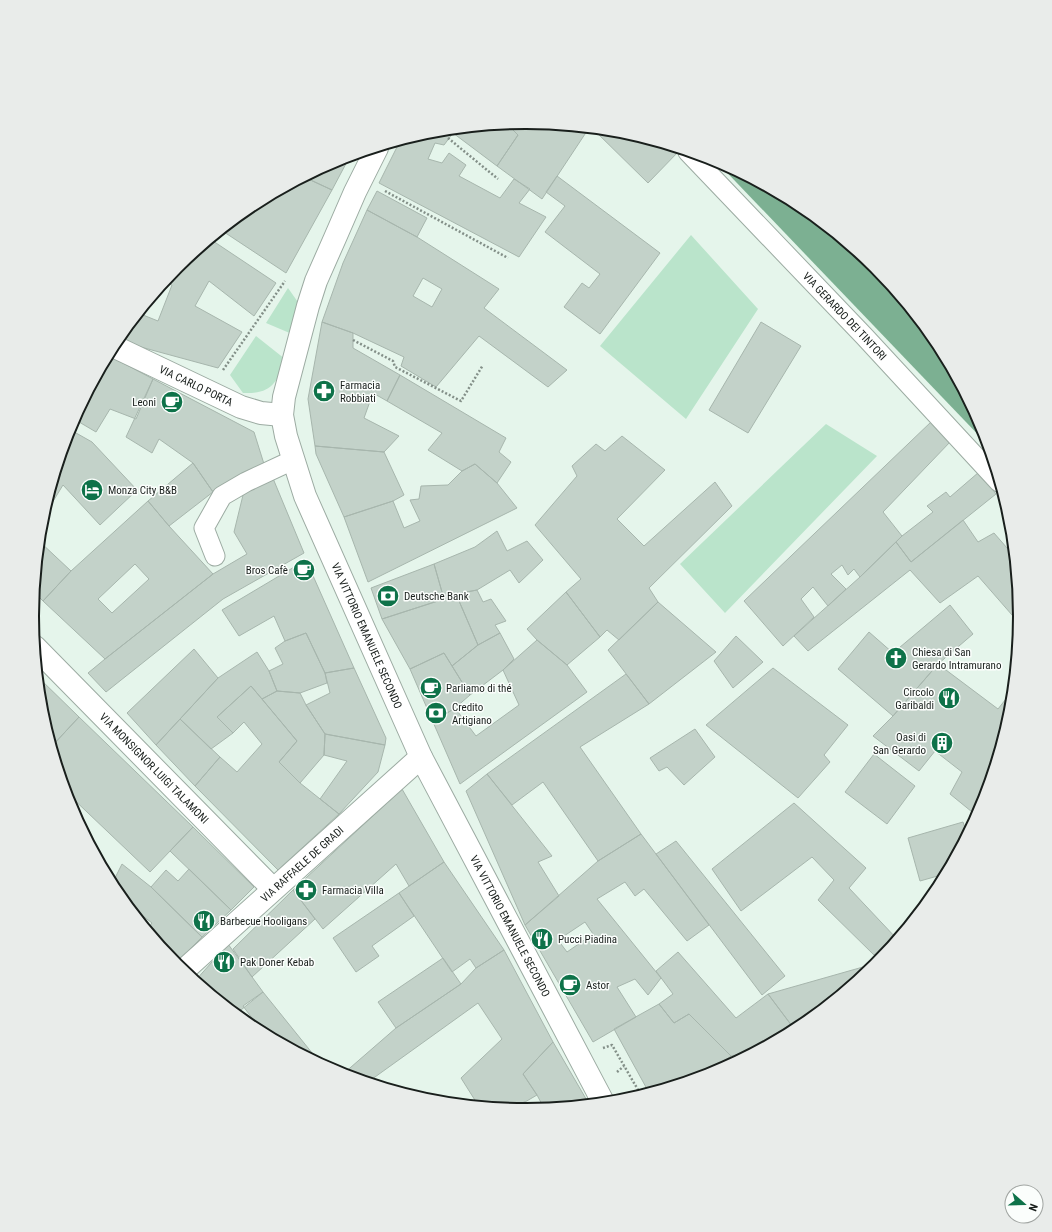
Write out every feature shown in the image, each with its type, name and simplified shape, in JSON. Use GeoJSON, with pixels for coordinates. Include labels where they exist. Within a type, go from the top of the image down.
{"type":"FeatureCollection","features":[{"type":"Feature","properties":{"kind":"street","name":"VIA VITTORIO EMANUELE SECONDO"},"geometry":{"type":"LineString","coordinates":[[374,153],[316,281],[288,381],[282,415],[286,436],[305,496],[323,539],[421,757],[600,1097]]}},
{"type":"Feature","properties":{"kind":"street","name":"VIA GERARDO DEI TINTORI"},"geometry":{"type":"LineString","coordinates":[[695,160],[864,336],[991,474]]}},
{"type":"Feature","properties":{"kind":"street","name":"VIA CARLO PORTA"},"geometry":{"type":"LineString","coordinates":[[119,349],[241,407],[261,413],[282,415]]}},
{"type":"Feature","properties":{"kind":"street"},"geometry":{"type":"LineString","coordinates":[[215,556],[204,528],[222,496],[246,482],[293,460]]}},
{"type":"Feature","properties":{"kind":"street","name":"VIA MONSIGNOR LUIGI TALAMONI"},"geometry":{"type":"LineString","coordinates":[[40,653],[273,889]]}},
{"type":"Feature","properties":{"kind":"street","name":"VIA RAFFAELE DE GRADI"},"geometry":{"type":"LineString","coordinates":[[188,966],[421,757]]}},
{"type":"Feature","properties":{"kind":"path"},"geometry":{"type":"LineString","coordinates":[[448,138],[498,179]]}},
{"type":"Feature","properties":{"kind":"path"},"geometry":{"type":"LineString","coordinates":[[362,178],[508,258]]}},
{"type":"Feature","properties":{"kind":"path"},"geometry":{"type":"LineString","coordinates":[[213,394],[222,372],[285,281]]}},
{"type":"Feature","properties":{"kind":"path"},"geometry":{"type":"LineString","coordinates":[[353,340],[394,361],[396,367],[461,401],[484,365]]}},
{"type":"Feature","properties":{"kind":"path"},"geometry":{"type":"LineString","coordinates":[[578,1057],[612,1045],[637,1090]]}},
{"type":"Feature","properties":{"kind":"shaded area"},"geometry":{"type":"Polygon","coordinates":[[[727,173],[770,194],[797,211],[847,250],[870,272],[892,295],[931,345],[948,372],[978,434],[727,173]]]}},
{"type":"Feature","properties":{"kind":"shaded area"},"geometry":{"type":"Polygon","coordinates":[[[691,235],[758,309],[686,419],[600,346],[691,235]]]}},
{"type":"Feature","properties":{"kind":"shaded area"},"geometry":{"type":"Polygon","coordinates":[[[288,288],[300,305],[292,334],[266,323],[288,288]]]}},
{"type":"Feature","properties":{"kind":"shaded area"},"geometry":{"type":"Polygon","coordinates":[[[256,336],[285,359],[279,375],[272,386],[260,392],[243,393],[230,375],[256,336]]]}},
{"type":"Feature","properties":{"kind":"shaded area"},"geometry":{"type":"Polygon","coordinates":[[[826,424],[877,456],[725,613],[680,564],[826,424]]]}},
{"type":"Feature","properties":{"kind":"building"},"geometry":{"type":"Polygon","coordinates":[[[512,129],[558,130],[586,133],[542,199],[497,166],[518,135],[512,129]]]}},
{"type":"Feature","properties":{"kind":"building"},"geometry":{"type":"Polygon","coordinates":[[[512,129],[518,135],[497,166],[455,134],[512,129]]]}},
{"type":"Feature","properties":{"kind":"building"},"geometry":{"type":"Polygon","coordinates":[[[598,134],[621,138],[677,153],[648,183],[598,134]]]}},
{"type":"Feature","properties":{"kind":"building"},"geometry":{"type":"Polygon","coordinates":[[[452,135],[444,145],[435,143],[428,159],[442,163],[449,153],[466,165],[459,176],[500,198],[514,179],[530,189],[519,203],[546,217],[519,257],[379,183],[397,147],[431,138],[452,135]]]}},
{"type":"Feature","properties":{"kind":"building"},"geometry":{"type":"Polygon","coordinates":[[[346,164],[332,190],[310,180],[346,164]]]}},
{"type":"Feature","properties":{"kind":"building"},"geometry":{"type":"Polygon","coordinates":[[[557,176],[660,253],[600,334],[564,307],[582,283],[589,288],[600,274],[545,232],[565,206],[546,192],[557,176]]]}},
{"type":"Feature","properties":{"kind":"building"},"geometry":{"type":"Polygon","coordinates":[[[310,180],[332,190],[286,273],[226,233],[255,211],[310,180]]]}},
{"type":"Feature","properties":{"kind":"building"},"geometry":{"type":"Polygon","coordinates":[[[377,191],[427,218],[417,237],[367,210],[377,191]]]}},
{"type":"Feature","properties":{"kind":"building"},"geometry":{"type":"Polygon","coordinates":[[[367,210],[417,237],[499,289],[484,308],[567,370],[548,387],[479,336],[436,387],[401,366],[404,357],[353,333],[322,322],[343,263],[367,210]],[[423,278],[413,296],[432,307],[442,289],[423,278]]]}},
{"type":"Feature","properties":{"kind":"building"},"geometry":{"type":"Polygon","coordinates":[[[215,242],[276,283],[254,316],[209,281],[195,306],[242,332],[218,368],[124,342],[144,315],[158,321],[172,285],[170,284],[182,272],[215,242]]]}},
{"type":"Feature","properties":{"kind":"building"},"geometry":{"type":"Polygon","coordinates":[[[322,322],[353,333],[353,348],[400,375],[387,401],[373,393],[364,418],[399,436],[384,452],[315,446],[308,399],[322,322]]]}},
{"type":"Feature","properties":{"kind":"building"},"geometry":{"type":"Polygon","coordinates":[[[761,322],[801,346],[748,433],[709,410],[761,322]]]}},
{"type":"Feature","properties":{"kind":"building"},"geometry":{"type":"Polygon","coordinates":[[[113,358],[153,379],[136,419],[110,409],[96,432],[79,422],[104,372],[113,358]]]}},
{"type":"Feature","properties":{"kind":"building"},"geometry":{"type":"Polygon","coordinates":[[[400,375],[506,438],[499,452],[511,462],[497,483],[475,464],[462,471],[428,450],[442,433],[387,401],[400,375]]]}},
{"type":"Feature","properties":{"kind":"building"},"geometry":{"type":"Polygon","coordinates":[[[153,379],[254,432],[264,464],[213,492],[193,463],[159,439],[152,453],[126,437],[153,379]]]}},
{"type":"Feature","properties":{"kind":"building"},"geometry":{"type":"Polygon","coordinates":[[[932,421],[951,441],[883,512],[902,536],[860,577],[854,569],[848,575],[842,565],[831,574],[846,589],[828,606],[813,587],[801,599],[814,617],[783,646],[744,601],[932,421]]]}},
{"type":"Feature","properties":{"kind":"building"},"geometry":{"type":"Polygon","coordinates":[[[75,432],[92,442],[137,490],[100,525],[63,485],[53,501],[65,459],[75,432]]]}},
{"type":"Feature","properties":{"kind":"building"},"geometry":{"type":"Polygon","coordinates":[[[622,436],[665,470],[617,519],[644,546],[715,482],[732,506],[649,588],[658,602],[619,640],[607,630],[600,637],[566,592],[581,579],[535,525],[577,476],[572,466],[596,444],[605,451],[622,436]]]}},
{"type":"Feature","properties":{"kind":"building"},"geometry":{"type":"Polygon","coordinates":[[[315,446],[384,452],[404,495],[393,501],[344,517],[316,454],[315,446]]]}},
{"type":"Feature","properties":{"kind":"building"},"geometry":{"type":"Polygon","coordinates":[[[193,463],[213,492],[169,526],[148,501],[193,463]]]}},
{"type":"Feature","properties":{"kind":"building"},"geometry":{"type":"Polygon","coordinates":[[[475,464],[497,483],[517,508],[368,582],[344,517],[393,501],[404,528],[420,521],[410,500],[419,499],[421,486],[448,485],[462,471],[475,464]]]}},
{"type":"Feature","properties":{"kind":"building"},"geometry":{"type":"Polygon","coordinates":[[[979,472],[996,494],[911,562],[896,542],[933,512],[927,506],[946,492],[950,497],[979,472]]]}},
{"type":"Feature","properties":{"kind":"building"},"geometry":{"type":"Polygon","coordinates":[[[272,476],[304,553],[223,599],[106,692],[88,673],[213,574],[247,554],[234,532],[244,491],[272,476]]]}},
{"type":"Feature","properties":{"kind":"building"},"geometry":{"type":"Polygon","coordinates":[[[148,501],[213,574],[105,659],[43,601],[71,571],[148,501]],[[135,564],[98,599],[112,613],[149,579],[135,564]]]}},
{"type":"Feature","properties":{"kind":"building"},"geometry":{"type":"Polygon","coordinates":[[[963,520],[978,542],[994,533],[1009,550],[1013,616],[978,576],[940,603],[910,570],[808,651],[794,636],[860,577],[896,542],[911,562],[963,520]]]}},
{"type":"Feature","properties":{"kind":"building"},"geometry":{"type":"Polygon","coordinates":[[[497,531],[507,551],[527,541],[543,560],[519,583],[510,570],[477,590],[456,594],[444,599],[434,564],[475,547],[497,531]]]}},
{"type":"Feature","properties":{"kind":"building"},"geometry":{"type":"Polygon","coordinates":[[[44,546],[71,571],[43,601],[40,598],[44,546]]]}},
{"type":"Feature","properties":{"kind":"building"},"geometry":{"type":"Polygon","coordinates":[[[306,560],[354,668],[325,673],[306,633],[285,641],[274,616],[239,636],[222,610],[306,560]]]}},
{"type":"Feature","properties":{"kind":"building"},"geometry":{"type":"Polygon","coordinates":[[[434,564],[444,599],[382,619],[371,588],[434,564]]]}},
{"type":"Feature","properties":{"kind":"building"},"geometry":{"type":"Polygon","coordinates":[[[477,590],[483,602],[491,599],[506,621],[495,625],[500,633],[478,645],[456,594],[477,590]]]}},
{"type":"Feature","properties":{"kind":"building"},"geometry":{"type":"Polygon","coordinates":[[[566,592],[600,637],[567,665],[537,640],[527,629],[566,592]]]}},
{"type":"Feature","properties":{"kind":"building"},"geometry":{"type":"Polygon","coordinates":[[[456,594],[478,645],[452,666],[444,653],[410,669],[382,619],[456,594]]]}},
{"type":"Feature","properties":{"kind":"building"},"geometry":{"type":"Polygon","coordinates":[[[658,602],[716,652],[649,704],[608,650],[658,602]]]}},
{"type":"Feature","properties":{"kind":"building","name":"Chiesa di San Gerardo Intramurano"},"geometry":{"type":"Polygon","coordinates":[[[950,605],[973,634],[938,664],[893,716],[838,669],[869,632],[893,653],[950,605]]]}},
{"type":"Feature","properties":{"kind":"building"},"geometry":{"type":"Polygon","coordinates":[[[306,633],[325,673],[327,683],[300,693],[277,691],[269,671],[283,664],[275,648],[285,641],[306,633]]]}},
{"type":"Feature","properties":{"kind":"building"},"geometry":{"type":"Polygon","coordinates":[[[500,633],[514,659],[503,670],[470,695],[452,666],[478,645],[500,633]]]}},
{"type":"Feature","properties":{"kind":"building"},"geometry":{"type":"Polygon","coordinates":[[[736,636],[763,662],[733,688],[714,661],[736,636]]]}},
{"type":"Feature","properties":{"kind":"building"},"geometry":{"type":"Polygon","coordinates":[[[537,640],[567,665],[587,692],[460,784],[433,722],[455,708],[476,736],[519,705],[503,670],[537,640]]]}},
{"type":"Feature","properties":{"kind":"building"},"geometry":{"type":"Polygon","coordinates":[[[194,649],[218,678],[156,745],[127,713],[194,649]]]}},
{"type":"Feature","properties":{"kind":"building"},"geometry":{"type":"Polygon","coordinates":[[[257,652],[269,671],[277,691],[262,699],[251,686],[217,717],[233,733],[211,749],[180,719],[218,678],[257,652]]]}},
{"type":"Feature","properties":{"kind":"building"},"geometry":{"type":"Polygon","coordinates":[[[444,653],[470,695],[455,708],[433,722],[410,669],[444,653]]]}},
{"type":"Feature","properties":{"kind":"building","name":"Oasi di San Gerardo"},"geometry":{"type":"Polygon","coordinates":[[[938,664],[998,709],[1006,699],[987,773],[972,812],[950,794],[962,772],[935,751],[919,771],[873,736],[893,716],[938,664]]]}},
{"type":"Feature","properties":{"kind":"building"},"geometry":{"type":"Polygon","coordinates":[[[354,668],[386,738],[385,745],[325,734],[306,705],[330,693],[325,673],[354,668]]]}},
{"type":"Feature","properties":{"kind":"building"},"geometry":{"type":"Polygon","coordinates":[[[773,668],[848,725],[824,755],[830,762],[798,798],[706,725],[773,668]]]}},
{"type":"Feature","properties":{"kind":"building"},"geometry":{"type":"Polygon","coordinates":[[[626,674],[649,704],[580,747],[641,834],[598,861],[543,782],[512,805],[487,774],[626,674]]]}},
{"type":"Feature","properties":{"kind":"building"},"geometry":{"type":"Polygon","coordinates":[[[43,682],[79,717],[56,742],[48,711],[43,682]]]}},
{"type":"Feature","properties":{"kind":"building"},"geometry":{"type":"Polygon","coordinates":[[[251,686],[297,741],[279,762],[300,783],[339,814],[278,870],[195,786],[220,757],[237,772],[262,744],[244,722],[233,733],[217,717],[251,686]]]}},
{"type":"Feature","properties":{"kind":"building"},"geometry":{"type":"Polygon","coordinates":[[[277,691],[300,693],[325,734],[324,755],[300,783],[279,762],[297,741],[262,699],[277,691]]]}},
{"type":"Feature","properties":{"kind":"building"},"geometry":{"type":"Polygon","coordinates":[[[79,717],[193,827],[150,872],[76,801],[65,773],[56,742],[79,717]]]}},
{"type":"Feature","properties":{"kind":"building"},"geometry":{"type":"Polygon","coordinates":[[[180,719],[220,757],[195,786],[156,745],[180,719]]]}},
{"type":"Feature","properties":{"kind":"building"},"geometry":{"type":"Polygon","coordinates":[[[695,729],[715,757],[684,785],[667,767],[659,771],[650,758],[695,729]]]}},
{"type":"Feature","properties":{"kind":"building"},"geometry":{"type":"Polygon","coordinates":[[[325,734],[385,745],[378,772],[339,814],[320,799],[347,761],[324,755],[325,734]]]}},
{"type":"Feature","properties":{"kind":"building"},"geometry":{"type":"Polygon","coordinates":[[[874,754],[915,786],[887,824],[845,792],[874,754]]]}},
{"type":"Feature","properties":{"kind":"building"},"geometry":{"type":"Polygon","coordinates":[[[487,774],[552,856],[538,862],[559,896],[525,925],[466,791],[487,774]]]}},
{"type":"Feature","properties":{"kind":"building"},"geometry":{"type":"Polygon","coordinates":[[[402,789],[444,862],[409,886],[396,864],[323,929],[293,890],[402,789]]]}},
{"type":"Feature","properties":{"kind":"building"},"geometry":{"type":"Polygon","coordinates":[[[794,803],[866,868],[849,888],[893,935],[874,955],[818,900],[834,880],[812,857],[741,911],[712,869],[794,803]]]}},
{"type":"Feature","properties":{"kind":"building"},"geometry":{"type":"Polygon","coordinates":[[[963,822],[965,827],[938,876],[920,881],[908,838],[963,822]]]}},
{"type":"Feature","properties":{"kind":"building"},"geometry":{"type":"Polygon","coordinates":[[[193,827],[254,887],[231,910],[170,851],[193,827]]]}},
{"type":"Feature","properties":{"kind":"building"},"geometry":{"type":"Polygon","coordinates":[[[641,834],[709,925],[687,941],[644,889],[635,896],[625,882],[597,899],[661,978],[648,995],[635,979],[617,987],[636,1017],[593,1042],[525,925],[598,861],[641,834]],[[585,922],[558,940],[567,952],[593,934],[585,922]]]}},
{"type":"Feature","properties":{"kind":"building"},"geometry":{"type":"Polygon","coordinates":[[[676,841],[785,976],[762,995],[656,854],[676,841]]]}},
{"type":"Feature","properties":{"kind":"building"},"geometry":{"type":"Polygon","coordinates":[[[444,862],[504,950],[476,968],[470,959],[452,972],[399,893],[444,862]]]}},
{"type":"Feature","properties":{"kind":"building"},"geometry":{"type":"Polygon","coordinates":[[[122,864],[151,887],[202,937],[181,958],[160,937],[150,925],[152,923],[144,916],[115,878],[122,864]]]}},
{"type":"Feature","properties":{"kind":"building"},"geometry":{"type":"Polygon","coordinates":[[[189,869],[231,910],[202,937],[151,887],[166,870],[178,881],[189,869]]]}},
{"type":"Feature","properties":{"kind":"building"},"geometry":{"type":"Polygon","coordinates":[[[293,890],[315,919],[252,977],[233,949],[293,890]]]}},
{"type":"Feature","properties":{"kind":"building"},"geometry":{"type":"Polygon","coordinates":[[[399,893],[414,916],[372,946],[379,956],[356,972],[333,938],[399,893]]]}},
{"type":"Feature","properties":{"kind":"building"},"geometry":{"type":"Polygon","coordinates":[[[228,944],[263,992],[241,1010],[199,976],[228,944]]]}},
{"type":"Feature","properties":{"kind":"building"},"geometry":{"type":"Polygon","coordinates":[[[504,950],[553,1042],[523,1074],[537,1095],[522,1103],[475,1100],[461,1078],[502,1039],[478,1003],[373,1078],[349,1069],[396,1028],[461,984],[476,968],[504,950]]]}},
{"type":"Feature","properties":{"kind":"building"},"geometry":{"type":"Polygon","coordinates":[[[678,952],[736,1018],[768,994],[791,1025],[741,1053],[731,1056],[689,1014],[674,1023],[659,1004],[673,994],[656,971],[678,952]]]}},
{"type":"Feature","properties":{"kind":"building"},"geometry":{"type":"Polygon","coordinates":[[[443,958],[461,984],[396,1028],[378,1002],[443,958]]]}},
{"type":"Feature","properties":{"kind":"building"},"geometry":{"type":"Polygon","coordinates":[[[863,967],[847,982],[791,1025],[768,994],[863,967]]]}},
{"type":"Feature","properties":{"kind":"building"},"geometry":{"type":"Polygon","coordinates":[[[263,992],[313,1054],[282,1038],[255,1021],[243,1006],[263,992]]]}},
{"type":"Feature","properties":{"kind":"building"},"geometry":{"type":"Polygon","coordinates":[[[659,1004],[674,1023],[689,1014],[731,1056],[712,1066],[683,1077],[646,1088],[614,1029],[659,1004]]]}},
{"type":"Feature","properties":{"kind":"building"},"geometry":{"type":"Polygon","coordinates":[[[553,1042],[586,1099],[541,1103],[523,1074],[553,1042]]]}},
{"type":"Feature","properties":{"kind":"place","name":"Farmacia Robbiati"},"geometry":{"type":"Point","coordinates":[324,391]}},
{"type":"Feature","properties":{"kind":"place","name":"Leoni"},"geometry":{"type":"Point","coordinates":[172,402]}},
{"type":"Feature","properties":{"kind":"place","name":"Monza City B&B"},"geometry":{"type":"Point","coordinates":[92,490]}},
{"type":"Feature","properties":{"kind":"place","name":"Bros Cafè"},"geometry":{"type":"Point","coordinates":[304,570]}},
{"type":"Feature","properties":{"kind":"place","name":"Deutsche Bank"},"geometry":{"type":"Point","coordinates":[388,596]}},
{"type":"Feature","properties":{"kind":"place","name":"Chiesa di San Gerardo Intramurano"},"geometry":{"type":"Point","coordinates":[896,658]}},
{"type":"Feature","properties":{"kind":"place","name":"Parliamo di thé"},"geometry":{"type":"Point","coordinates":[431,688]}},
{"type":"Feature","properties":{"kind":"place","name":"Circolo Garibaldi"},"geometry":{"type":"Point","coordinates":[949,698]}},
{"type":"Feature","properties":{"kind":"place","name":"Credito Artigiano"},"geometry":{"type":"Point","coordinates":[436,713]}},
{"type":"Feature","properties":{"kind":"place","name":"Oasi di San Gerardo"},"geometry":{"type":"Point","coordinates":[942,743]}},
{"type":"Feature","properties":{"kind":"place","name":"Farmacia Villa"},"geometry":{"type":"Point","coordinates":[306,890]}},
{"type":"Feature","properties":{"kind":"place","name":"Barbecue Hooligans"},"geometry":{"type":"Point","coordinates":[204,921]}},
{"type":"Feature","properties":{"kind":"place","name":"Pucci Piadina"},"geometry":{"type":"Point","coordinates":[542,939]}},
{"type":"Feature","properties":{"kind":"place","name":"Pak Doner Kebab"},"geometry":{"type":"Point","coordinates":[224,962]}},
{"type":"Feature","properties":{"kind":"place","name":"Astor"},"geometry":{"type":"Point","coordinates":[570,985]}}]}
